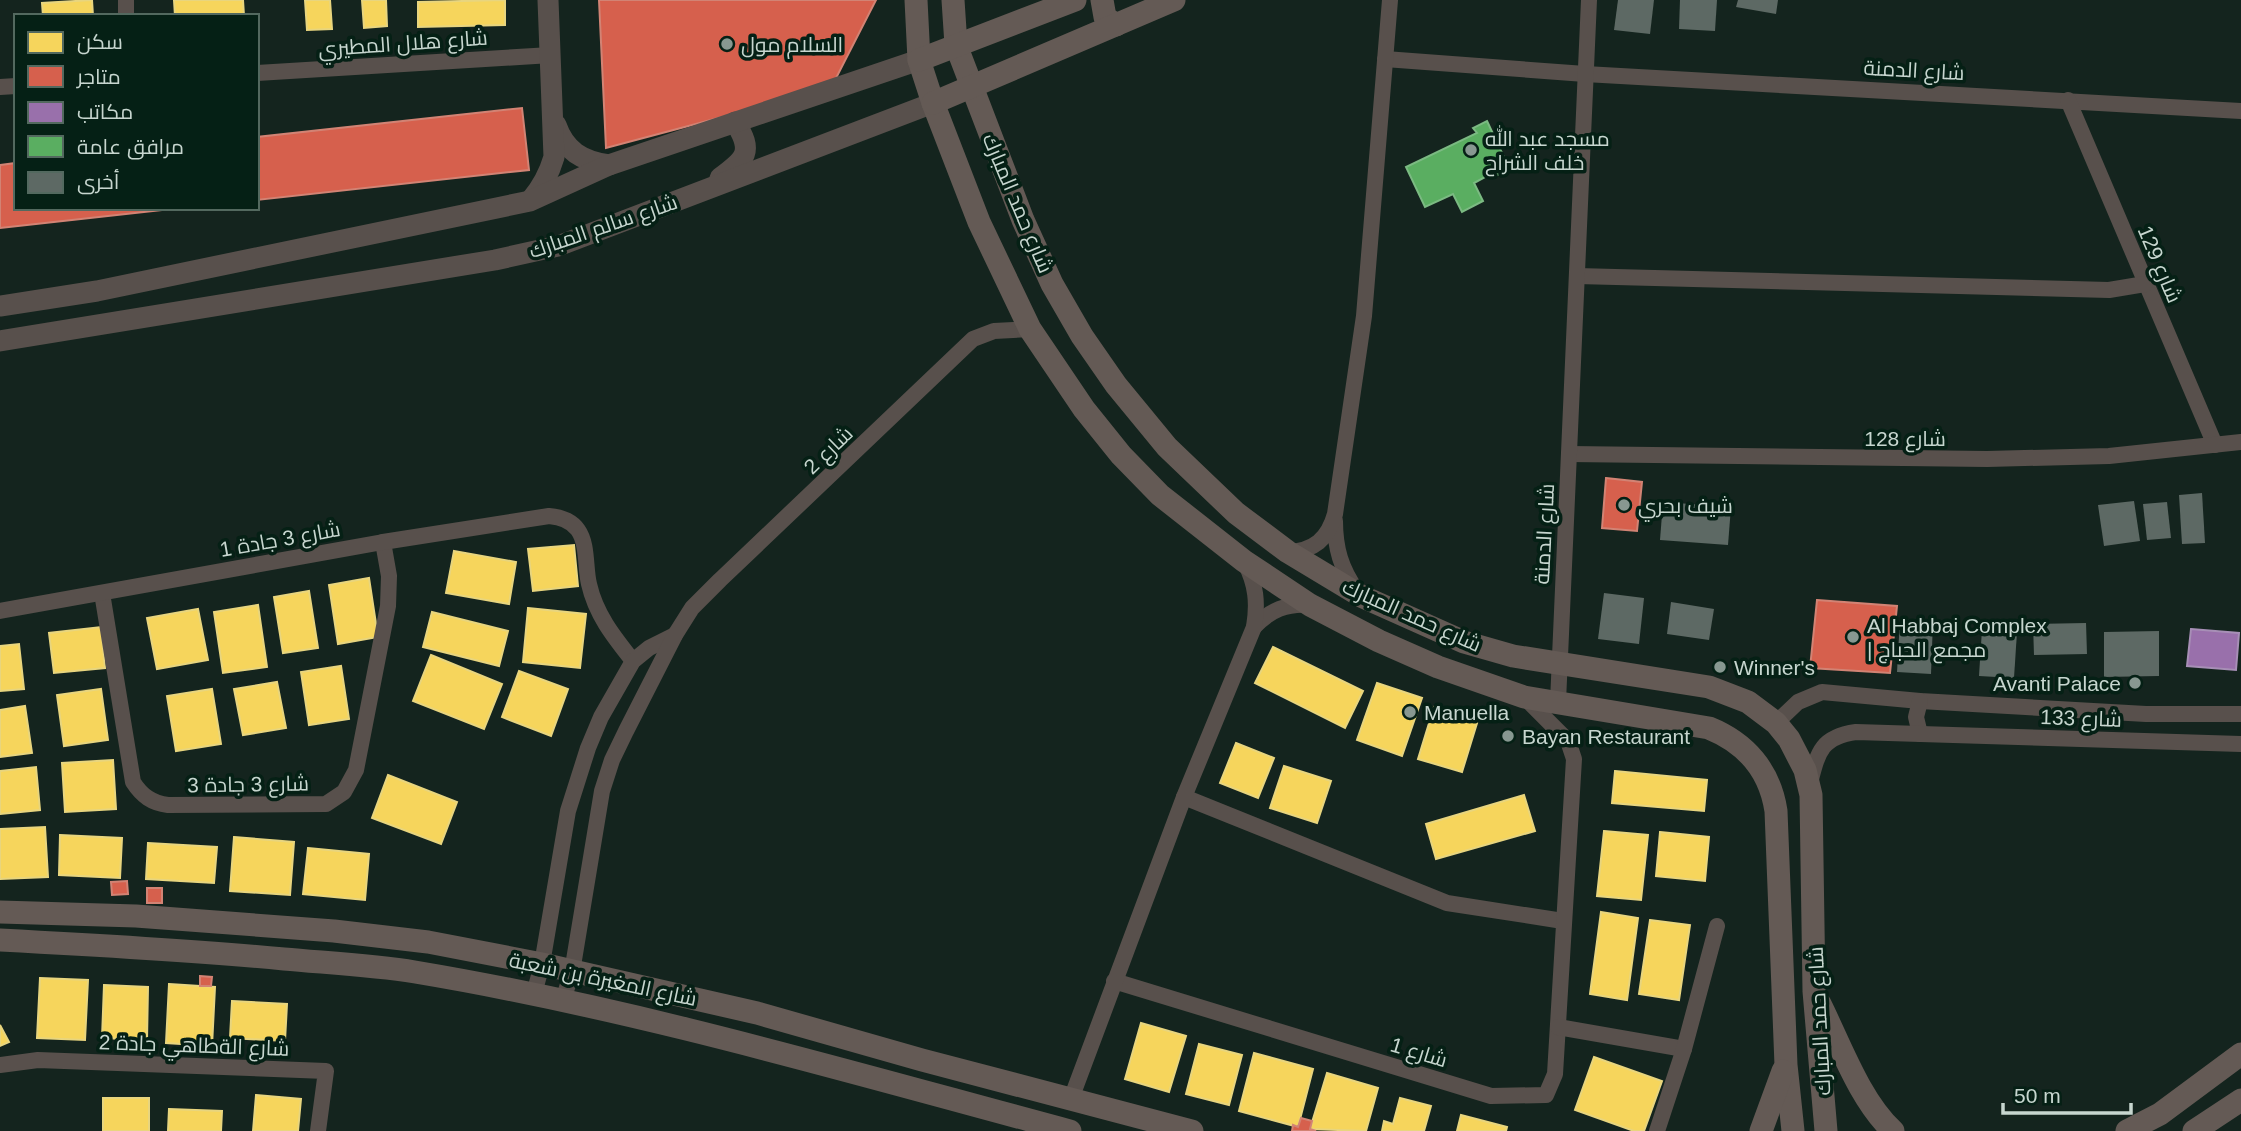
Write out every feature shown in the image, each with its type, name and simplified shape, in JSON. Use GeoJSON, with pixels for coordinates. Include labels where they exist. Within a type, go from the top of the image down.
{"type":"FeatureCollection","features":[{"type":"Feature","properties":{"kind":"main road","name":"شارع حمد المبارك"},"geometry":{"type":"LineString","coordinates":[[916,0],[919,60],[933,103],[979,222],[1030,329],[1084,409],[1121,455],[1160,495],[1244,561],[1310,605],[1437,667],[1524,696],[1709,728],[1741,745],[1760,766],[1774,796],[1778,825],[1786,1065],[1793,1131]]}},
{"type":"Feature","properties":{"kind":"main road","name":"شارع حمد المبارك"},"geometry":{"type":"LineString","coordinates":[[953,0],[956,45],[1023,220],[1052,284],[1082,336],[1116,385],[1167,447],[1236,513],[1288,552],[1361,596],[1464,642],[1513,656],[1709,687],[1748,702],[1776,723],[1789,739],[1810,783],[1813,811],[1814,991],[1826,1131]]}},
{"type":"Feature","properties":{"kind":"main road"},"geometry":{"type":"LineString","coordinates":[[919,60],[1074,0]]}},
{"type":"Feature","properties":{"kind":"main road"},"geometry":{"type":"LineString","coordinates":[[1102,0],[1105,16],[1116,24]]}},
{"type":"Feature","properties":{"kind":"main road","name":"شارع سالم المبارك"},"geometry":{"type":"LineString","coordinates":[[933,103],[1174,0]]}},
{"type":"Feature","properties":{"kind":"main road","name":"شارع المغيرة بن شعبة"},"geometry":{"type":"LineString","coordinates":[[0,912],[136,916],[334,931],[428,942],[542,964],[757,1013],[922,1060],[1192,1131]]}},
{"type":"Feature","properties":{"kind":"main road","name":"شارع المغيرة بن شعبة"},"geometry":{"type":"LineString","coordinates":[[0,940],[331,963],[412,972],[534,993],[626,1014],[1039,1127],[1070,1131]]}},
{"type":"Feature","properties":{"kind":"main road"},"geometry":{"type":"LineString","coordinates":[[1814,991],[1863,1092],[1893,1131]]}},
{"type":"Feature","properties":{"kind":"main road"},"geometry":{"type":"LineString","coordinates":[[2127,1131],[2160,1114],[2241,1054]]}},
{"type":"Feature","properties":{"kind":"main road"},"geometry":{"type":"LineString","coordinates":[[1761,1131],[1786,1065]]}},
{"type":"Feature","properties":{"kind":"main road"},"geometry":{"type":"LineString","coordinates":[[2194,1131],[2241,1100]]}},
{"type":"Feature","properties":{"kind":"main road"},"geometry":{"type":"LineString","coordinates":[[2114,1131],[2160,1114]]}},
{"type":"Feature","properties":{"kind":"street"},"geometry":{"type":"LineString","coordinates":[[530,201],[541,189],[554,157],[548,0]]}},
{"type":"Feature","properties":{"kind":"street"},"geometry":{"type":"LineString","coordinates":[[1288,552],[1314,547],[1331,527],[1335,514],[1364,316],[1390,0]]}},
{"type":"Feature","properties":{"kind":"street","name":"شارع الدمنة"},"geometry":{"type":"LineString","coordinates":[[1558,702],[1589,0]]}},
{"type":"Feature","properties":{"kind":"street","name":"شارع هلال المطيري"},"geometry":{"type":"LineString","coordinates":[[259,73],[551,55]]}},
{"type":"Feature","properties":{"kind":"street","name":"شارع الدمنة"},"geometry":{"type":"LineString","coordinates":[[1385,59],[1585,74],[2241,111]]}},
{"type":"Feature","properties":{"kind":"street"},"geometry":{"type":"LineString","coordinates":[[0,306],[97,291],[407,229],[530,201],[609,165],[919,60]]}},
{"type":"Feature","properties":{"kind":"street","name":"شارع 129"},"geometry":{"type":"LineString","coordinates":[[2068,100],[2215,445]]}},
{"type":"Feature","properties":{"kind":"street","name":"شارع سالم المبارك"},"geometry":{"type":"LineString","coordinates":[[0,341],[495,260],[558,246],[933,103]]}},
{"type":"Feature","properties":{"kind":"street"},"geometry":{"type":"LineString","coordinates":[[554,120],[561,139],[573,153],[590,162],[609,165]]}},
{"type":"Feature","properties":{"kind":"street"},"geometry":{"type":"LineString","coordinates":[[702,192],[745,156],[746,142],[735,122]]}},
{"type":"Feature","properties":{"kind":"street"},"geometry":{"type":"LineString","coordinates":[[1577,275],[2109,290],[2146,284]]}},
{"type":"Feature","properties":{"kind":"street","name":"شارع 2"},"geometry":{"type":"LineString","coordinates":[[564,1000],[572,972],[602,791],[612,760],[692,608],[973,339],[994,331],[1030,329]]}},
{"type":"Feature","properties":{"kind":"street","name":"شارع 128"},"geometry":{"type":"LineString","coordinates":[[1569,454],[1987,459],[2109,456],[2241,442]]}},
{"type":"Feature","properties":{"kind":"street"},"geometry":{"type":"LineString","coordinates":[[1335,514],[1339,558],[1347,578],[1361,596]]}},
{"type":"Feature","properties":{"kind":"street","name":"شارع 3 جادة 1"},"geometry":{"type":"LineString","coordinates":[[0,611],[383,541],[556,517],[569,521],[582,536],[589,586],[599,613],[605,626],[633,661]]}},
{"type":"Feature","properties":{"kind":"street","name":"شارع 3 جادة 3"},"geometry":{"type":"LineString","coordinates":[[102,593],[133,782],[142,794],[154,802],[168,805],[326,804],[344,792],[356,770],[388,606],[389,576],[383,541]]}},
{"type":"Feature","properties":{"kind":"street"},"geometry":{"type":"LineString","coordinates":[[1071,1099],[1184,797],[1254,627],[1257,600],[1255,586],[1244,561]]}},
{"type":"Feature","properties":{"kind":"street"},"geometry":{"type":"LineString","coordinates":[[1254,627],[1267,615],[1283,607],[1310,605]]}},
{"type":"Feature","properties":{"kind":"street"},"geometry":{"type":"LineString","coordinates":[[534,993],[542,964],[576,779],[601,717],[633,661],[649,648],[676,635]]}},
{"type":"Feature","properties":{"kind":"street","name":"شارع 133"},"geometry":{"type":"LineString","coordinates":[[1776,723],[1798,702],[1822,692],[1920,701],[2146,714],[2241,715]]}},
{"type":"Feature","properties":{"kind":"street","name":"شارع 1"},"geometry":{"type":"LineString","coordinates":[[1114,981],[1491,1096],[1546,1095],[1555,1074],[1573,751],[1563,735],[1524,696]]}},
{"type":"Feature","properties":{"kind":"street"},"geometry":{"type":"LineString","coordinates":[[1920,701],[1916,717],[1920,734]]}},
{"type":"Feature","properties":{"kind":"street","name":"شارع 133"},"geometry":{"type":"LineString","coordinates":[[1810,783],[1818,752],[1841,734],[1867,732],[2241,744]]}},
{"type":"Feature","properties":{"kind":"street"},"geometry":{"type":"LineString","coordinates":[[1184,797],[1447,903],[1563,921]]}},
{"type":"Feature","properties":{"kind":"street"},"geometry":{"type":"LineString","coordinates":[[1657,1131],[1684,1049],[1717,926]]}},
{"type":"Feature","properties":{"kind":"street"},"geometry":{"type":"LineString","coordinates":[[1558,1027],[1684,1049]]}},
{"type":"Feature","properties":{"kind":"street","name":"شارع الةطاهي جادة 2"},"geometry":{"type":"LineString","coordinates":[[0,1065],[38,1060],[326,1071],[318,1131]]}},
{"type":"Feature","properties":{"kind":"building: سكن"},"geometry":{"type":"Polygon","coordinates":[[[92,0],[93,14],[43,14],[42,3],[92,0]]]}},
{"type":"Feature","properties":{"kind":"building: سكن"},"geometry":{"type":"Polygon","coordinates":[[[174,0],[243,0],[244,14],[175,14],[174,0]]]}},
{"type":"Feature","properties":{"kind":"building: سكن"},"geometry":{"type":"Polygon","coordinates":[[[305,0],[330,0],[332,29],[307,30],[305,0]]]}},
{"type":"Feature","properties":{"kind":"building: سكن"},"geometry":{"type":"Polygon","coordinates":[[[362,0],[386,0],[387,26],[364,28],[362,0]]]}},
{"type":"Feature","properties":{"kind":"building: سكن"},"geometry":{"type":"Polygon","coordinates":[[[505,0],[505,25],[418,27],[418,2],[505,0]]]}},
{"type":"Feature","properties":{"kind":"building: سكن"},"geometry":{"type":"Polygon","coordinates":[[[574,545],[578,586],[533,591],[528,549],[574,545]]]}},
{"type":"Feature","properties":{"kind":"building: سكن"},"geometry":{"type":"Polygon","coordinates":[[[454,551],[516,562],[509,604],[446,593],[454,551]]]}},
{"type":"Feature","properties":{"kind":"building: سكن"},"geometry":{"type":"Polygon","coordinates":[[[369,578],[378,637],[338,644],[329,585],[369,578]]]}},
{"type":"Feature","properties":{"kind":"building: سكن"},"geometry":{"type":"Polygon","coordinates":[[[309,591],[318,648],[283,653],[274,597],[309,591]]]}},
{"type":"Feature","properties":{"kind":"building: سكن"},"geometry":{"type":"Polygon","coordinates":[[[258,605],[267,667],[223,673],[214,612],[258,605]]]}},
{"type":"Feature","properties":{"kind":"building: سكن"},"geometry":{"type":"Polygon","coordinates":[[[528,608],[586,614],[580,668],[523,662],[528,608]]]}},
{"type":"Feature","properties":{"kind":"building: سكن"},"geometry":{"type":"Polygon","coordinates":[[[198,609],[208,660],[157,669],[147,618],[198,609]]]}},
{"type":"Feature","properties":{"kind":"building: سكن"},"geometry":{"type":"Polygon","coordinates":[[[432,612],[508,631],[499,666],[423,647],[432,612]]]}},
{"type":"Feature","properties":{"kind":"building: سكن"},"geometry":{"type":"Polygon","coordinates":[[[101,627],[105,668],[54,673],[49,633],[101,627]]]}},
{"type":"Feature","properties":{"kind":"building: سكن"},"geometry":{"type":"Polygon","coordinates":[[[19,644],[24,689],[0,691],[0,646],[19,644]]]}},
{"type":"Feature","properties":{"kind":"building: سكن"},"geometry":{"type":"Polygon","coordinates":[[[1273,647],[1363,691],[1345,728],[1255,683],[1273,647]]]}},
{"type":"Feature","properties":{"kind":"building: سكن"},"geometry":{"type":"Polygon","coordinates":[[[431,655],[502,684],[484,729],[413,701],[431,655]]]}},
{"type":"Feature","properties":{"kind":"building: سكن"},"geometry":{"type":"Polygon","coordinates":[[[341,666],[349,719],[309,725],[301,672],[341,666]]]}},
{"type":"Feature","properties":{"kind":"building: سكن"},"geometry":{"type":"Polygon","coordinates":[[[519,671],[568,689],[551,736],[502,717],[519,671]]]}},
{"type":"Feature","properties":{"kind":"building: سكن"},"geometry":{"type":"Polygon","coordinates":[[[277,682],[286,728],[243,735],[234,689],[277,682]]]}},
{"type":"Feature","properties":{"kind":"building: سكن"},"geometry":{"type":"Polygon","coordinates":[[[1377,683],[1422,698],[1402,756],[1357,740],[1377,683]]]}},
{"type":"Feature","properties":{"kind":"building: سكن"},"geometry":{"type":"Polygon","coordinates":[[[101,689],[108,740],[64,746],[57,695],[101,689]]]}},
{"type":"Feature","properties":{"kind":"building: سكن"},"geometry":{"type":"Polygon","coordinates":[[[212,689],[221,744],[176,751],[167,696],[212,689]]]}},
{"type":"Feature","properties":{"kind":"building: سكن"},"geometry":{"type":"Polygon","coordinates":[[[25,706],[32,753],[0,757],[0,710],[25,706]]]}},
{"type":"Feature","properties":{"kind":"building: سكن"},"geometry":{"type":"Polygon","coordinates":[[[1434,707],[1478,720],[1462,772],[1418,759],[1434,707]]]}},
{"type":"Feature","properties":{"kind":"building: سكن"},"geometry":{"type":"Polygon","coordinates":[[[1236,743],[1274,758],[1258,798],[1220,783],[1236,743]]]}},
{"type":"Feature","properties":{"kind":"building: سكن"},"geometry":{"type":"Polygon","coordinates":[[[113,760],[116,809],[65,812],[62,763],[113,760]]]}},
{"type":"Feature","properties":{"kind":"building: سكن"},"geometry":{"type":"Polygon","coordinates":[[[1284,766],[1331,781],[1317,823],[1270,808],[1284,766]]]}},
{"type":"Feature","properties":{"kind":"building: سكن"},"geometry":{"type":"Polygon","coordinates":[[[36,767],[40,810],[0,814],[0,771],[36,767]]]}},
{"type":"Feature","properties":{"kind":"building: سكن"},"geometry":{"type":"Polygon","coordinates":[[[1615,771],[1707,780],[1704,811],[1612,803],[1615,771]]]}},
{"type":"Feature","properties":{"kind":"building: سكن"},"geometry":{"type":"Polygon","coordinates":[[[388,775],[457,802],[441,844],[372,818],[388,775]]]}},
{"type":"Feature","properties":{"kind":"building: سكن"},"geometry":{"type":"Polygon","coordinates":[[[1524,795],[1535,831],[1436,859],[1426,824],[1524,795]]]}},
{"type":"Feature","properties":{"kind":"building: سكن"},"geometry":{"type":"Polygon","coordinates":[[[45,827],[48,877],[0,879],[0,829],[45,827]]]}},
{"type":"Feature","properties":{"kind":"building: سكن"},"geometry":{"type":"Polygon","coordinates":[[[1604,831],[1648,835],[1641,900],[1597,896],[1604,831]]]}},
{"type":"Feature","properties":{"kind":"building: سكن"},"geometry":{"type":"Polygon","coordinates":[[[1660,832],[1709,837],[1705,881],[1656,876],[1660,832]]]}},
{"type":"Feature","properties":{"kind":"building: سكن"},"geometry":{"type":"Polygon","coordinates":[[[60,835],[122,838],[120,878],[59,875],[60,835]]]}},
{"type":"Feature","properties":{"kind":"building: سكن"},"geometry":{"type":"Polygon","coordinates":[[[234,837],[294,842],[290,895],[230,891],[234,837]]]}},
{"type":"Feature","properties":{"kind":"building: سكن"},"geometry":{"type":"Polygon","coordinates":[[[148,843],[217,847],[214,883],[146,879],[148,843]]]}},
{"type":"Feature","properties":{"kind":"building: سكن"},"geometry":{"type":"Polygon","coordinates":[[[308,848],[369,854],[365,900],[303,894],[308,848]]]}},
{"type":"Feature","properties":{"kind":"building: سكن"},"geometry":{"type":"Polygon","coordinates":[[[1601,912],[1638,918],[1627,1000],[1590,994],[1601,912]]]}},
{"type":"Feature","properties":{"kind":"building: سكن"},"geometry":{"type":"Polygon","coordinates":[[[1650,920],[1690,925],[1679,1000],[1639,994],[1650,920]]]}},
{"type":"Feature","properties":{"kind":"building: سكن"},"geometry":{"type":"Polygon","coordinates":[[[40,978],[88,980],[85,1040],[37,1038],[40,978]]]}},
{"type":"Feature","properties":{"kind":"building: سكن"},"geometry":{"type":"Polygon","coordinates":[[[169,984],[215,987],[212,1046],[166,1043],[169,984]]]}},
{"type":"Feature","properties":{"kind":"building: سكن"},"geometry":{"type":"Polygon","coordinates":[[[104,985],[148,987],[147,1040],[102,1038],[104,985]]]}},
{"type":"Feature","properties":{"kind":"building: سكن"},"geometry":{"type":"Polygon","coordinates":[[[232,1001],[287,1004],[285,1041],[230,1038],[232,1001]]]}},
{"type":"Feature","properties":{"kind":"building: سكن"},"geometry":{"type":"Polygon","coordinates":[[[1141,1023],[1186,1036],[1169,1092],[1125,1079],[1141,1023]]]}},
{"type":"Feature","properties":{"kind":"building: سكن"},"geometry":{"type":"Polygon","coordinates":[[[0,1025],[9,1042],[0,1046],[0,1025]]]}},
{"type":"Feature","properties":{"kind":"building: سكن"},"geometry":{"type":"Polygon","coordinates":[[[1199,1044],[1242,1055],[1229,1105],[1186,1094],[1199,1044]]]}},
{"type":"Feature","properties":{"kind":"building: سكن"},"geometry":{"type":"Polygon","coordinates":[[[1254,1053],[1313,1069],[1298,1127],[1239,1111],[1254,1053]]]}},
{"type":"Feature","properties":{"kind":"building: سكن"},"geometry":{"type":"Polygon","coordinates":[[[1594,1057],[1662,1081],[1644,1131],[1634,1131],[1575,1110],[1594,1057]]]}},
{"type":"Feature","properties":{"kind":"building: سكن"},"geometry":{"type":"Polygon","coordinates":[[[1327,1073],[1378,1088],[1366,1131],[1310,1129],[1327,1073]]]}},
{"type":"Feature","properties":{"kind":"building: سكن"},"geometry":{"type":"Polygon","coordinates":[[[256,1095],[301,1099],[298,1131],[253,1131],[256,1095]]]}},
{"type":"Feature","properties":{"kind":"building: سكن"},"geometry":{"type":"Polygon","coordinates":[[[103,1098],[149,1098],[149,1131],[103,1131],[103,1098]]]}},
{"type":"Feature","properties":{"kind":"building: سكن"},"geometry":{"type":"Polygon","coordinates":[[[1400,1098],[1431,1106],[1424,1131],[1382,1131],[1384,1121],[1393,1124],[1400,1098]]]}},
{"type":"Feature","properties":{"kind":"building: سكن"},"geometry":{"type":"Polygon","coordinates":[[[169,1109],[222,1111],[221,1131],[168,1131],[169,1109]]]}},
{"type":"Feature","properties":{"kind":"building: سكن"},"geometry":{"type":"Polygon","coordinates":[[[1461,1115],[1507,1127],[1506,1131],[1457,1131],[1461,1115]]]}},
{"type":"Feature","properties":{"kind":"building: متاجر","name":"السلام مول"},"geometry":{"type":"Polygon","coordinates":[[[599,0],[876,0],[831,88],[606,148],[599,0]]]}},
{"type":"Feature","properties":{"kind":"building: متاجر"},"geometry":{"type":"Polygon","coordinates":[[[522,108],[529,170],[259,200],[259,137],[522,108]]]}},
{"type":"Feature","properties":{"kind":"building: متاجر"},"geometry":{"type":"Polygon","coordinates":[[[14,163],[14,210],[162,210],[0,228],[0,165],[14,163]]]}},
{"type":"Feature","properties":{"kind":"building: متاجر"},"geometry":{"type":"Polygon","coordinates":[[[1606,478],[1642,482],[1637,531],[1602,528],[1606,478]]]}},
{"type":"Feature","properties":{"kind":"building: متاجر","name":"Al Habbaj Complex | مجمع الحباج"},"geometry":{"type":"Polygon","coordinates":[[[1817,600],[1897,606],[1890,673],[1810,668],[1817,600]]]}},
{"type":"Feature","properties":{"kind":"building: متاجر"},"geometry":{"type":"Polygon","coordinates":[[[127,881],[128,894],[112,895],[111,882],[127,881]]]}},
{"type":"Feature","properties":{"kind":"building: متاجر"},"geometry":{"type":"Polygon","coordinates":[[[147,888],[162,888],[162,903],[147,903],[147,888]]]}},
{"type":"Feature","properties":{"kind":"building: متاجر"},"geometry":{"type":"Polygon","coordinates":[[[200,976],[212,977],[211,986],[200,986],[200,976]]]}},
{"type":"Feature","properties":{"kind":"building: متاجر"},"geometry":{"type":"Polygon","coordinates":[[[1301,1118],[1312,1121],[1310,1129],[1316,1131],[1292,1131],[1293,1125],[1298,1127],[1301,1118]]]}},
{"type":"Feature","properties":{"kind":"building: مكاتب"},"geometry":{"type":"Polygon","coordinates":[[[2191,629],[2239,633],[2236,670],[2187,666],[2191,629]]]}},
{"type":"Feature","properties":{"kind":"building: مرافق عامة","name":"مسجد عبد الله خلف الشراح"},"geometry":{"type":"Polygon","coordinates":[[[1487,121],[1510,170],[1498,175],[1496,171],[1474,183],[1483,201],[1462,212],[1453,194],[1425,207],[1406,167],[1477,133],[1473,128],[1487,121]]]}},
{"type":"Feature","properties":{"kind":"building: أخرى"},"geometry":{"type":"Polygon","coordinates":[[[1618,0],[1654,0],[1650,34],[1614,30],[1618,0]]]}},
{"type":"Feature","properties":{"kind":"building: أخرى"},"geometry":{"type":"Polygon","coordinates":[[[1680,0],[1717,0],[1715,31],[1679,29],[1680,0]]]}},
{"type":"Feature","properties":{"kind":"building: أخرى"},"geometry":{"type":"Polygon","coordinates":[[[1738,0],[1778,0],[1776,14],[1736,7],[1738,0]]]}},
{"type":"Feature","properties":{"kind":"building: أخرى"},"geometry":{"type":"Polygon","coordinates":[[[2202,493],[2205,543],[2182,544],[2179,495],[2202,493]]]}},
{"type":"Feature","properties":{"kind":"building: أخرى"},"geometry":{"type":"Polygon","coordinates":[[[2134,501],[2140,541],[2104,546],[2098,505],[2134,501]]]}},
{"type":"Feature","properties":{"kind":"building: أخرى"},"geometry":{"type":"Polygon","coordinates":[[[1663,502],[1731,507],[1728,545],[1660,540],[1663,502]]]}},
{"type":"Feature","properties":{"kind":"building: أخرى"},"geometry":{"type":"Polygon","coordinates":[[[2167,502],[2171,538],[2147,540],[2143,504],[2167,502]]]}},
{"type":"Feature","properties":{"kind":"building: أخرى"},"geometry":{"type":"Polygon","coordinates":[[[1604,593],[1644,598],[1639,644],[1598,639],[1604,593]]]}},
{"type":"Feature","properties":{"kind":"building: أخرى"},"geometry":{"type":"Polygon","coordinates":[[[1671,602],[1714,609],[1709,640],[1667,634],[1671,602]]]}},
{"type":"Feature","properties":{"kind":"building: أخرى"},"geometry":{"type":"Polygon","coordinates":[[[1900,619],[1933,621],[1931,674],[1897,672],[1900,619]]]}},
{"type":"Feature","properties":{"kind":"building: أخرى"},"geometry":{"type":"Polygon","coordinates":[[[2086,623],[2087,654],[2034,655],[2033,624],[2086,623]]]}},
{"type":"Feature","properties":{"kind":"building: أخرى"},"geometry":{"type":"Polygon","coordinates":[[[1982,629],[2017,632],[2014,678],[1979,676],[1982,629]]]}},
{"type":"Feature","properties":{"kind":"building: أخرى"},"geometry":{"type":"Polygon","coordinates":[[[2159,631],[2159,676],[2104,677],[2104,632],[2159,631]]]}},
{"type":"Feature","properties":{"kind":"place","name":"السلام مول"},"geometry":{"type":"Point","coordinates":[727,44]}},
{"type":"Feature","properties":{"kind":"place","name":"مسجد عبد الله خلف الشراح"},"geometry":{"type":"Point","coordinates":[1471,150]}},
{"type":"Feature","properties":{"kind":"place","name":"شيف بحري"},"geometry":{"type":"Point","coordinates":[1624,505]}},
{"type":"Feature","properties":{"kind":"place","name":"Al Habbaj Complex | مجمع الحباج"},"geometry":{"type":"Point","coordinates":[1853,637]}},
{"type":"Feature","properties":{"kind":"place","name":"Winner's"},"geometry":{"type":"Point","coordinates":[1720,667]}},
{"type":"Feature","properties":{"kind":"place","name":"Avanti Palace"},"geometry":{"type":"Point","coordinates":[2135,683]}},
{"type":"Feature","properties":{"kind":"place","name":"Manuella"},"geometry":{"type":"Point","coordinates":[1410,712]}},
{"type":"Feature","properties":{"kind":"place","name":"Bayan Restaurant"},"geometry":{"type":"Point","coordinates":[1508,736]}}]}
